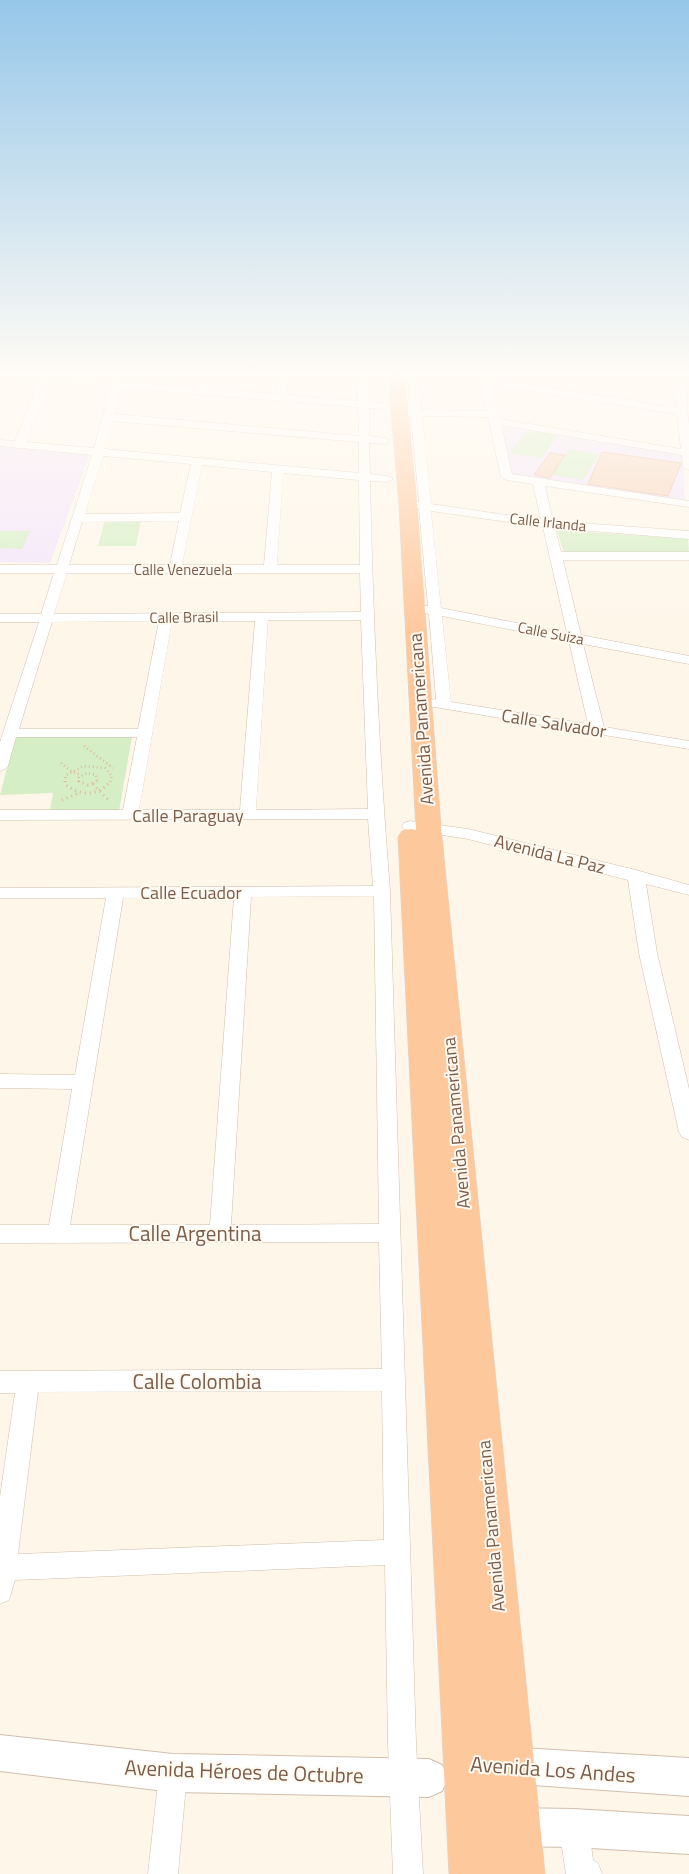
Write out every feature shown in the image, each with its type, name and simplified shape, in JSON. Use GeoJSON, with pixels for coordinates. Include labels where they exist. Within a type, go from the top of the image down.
{"type":"FeatureCollection","features":[{"type":"Feature","properties":{"kind":"highway","name":"Avenida Panamericana"},"geometry":{"type":"LineString","coordinates":[[375,458],[376,477],[419,827],[512,1766],[521,1874]]}},
{"type":"Feature","properties":{"kind":"highway","name":"Avenida Panamericana"},"geometry":{"type":"LineString","coordinates":[[404,458],[416,506],[413,607],[419,701],[419,827],[472,1874]]}},
{"type":"Feature","properties":{"kind":"street"},"geometry":{"type":"LineString","coordinates":[[0,766],[96,458]]}},
{"type":"Feature","properties":{"kind":"street"},"geometry":{"type":"LineString","coordinates":[[165,458],[376,477]]}},
{"type":"Feature","properties":{"kind":"street"},"geometry":{"type":"LineString","coordinates":[[503,458],[507,477],[689,504]]}},
{"type":"Feature","properties":{"kind":"street"},"geometry":{"type":"LineString","coordinates":[[175,569],[184,517],[197,461]]}},
{"type":"Feature","properties":{"kind":"street"},"geometry":{"type":"LineString","coordinates":[[270,568],[278,468]]}},
{"type":"Feature","properties":{"kind":"street","name":"Avenida Panamericana"},"geometry":{"type":"LineString","coordinates":[[376,477],[366,569],[376,814],[382,891],[397,1552],[416,1777],[408,1874]]}},
{"type":"Feature","properties":{"kind":"street"},"geometry":{"type":"LineString","coordinates":[[538,482],[597,730]]}},
{"type":"Feature","properties":{"kind":"street"},"geometry":{"type":"LineString","coordinates":[[416,506],[435,611],[444,704]]}},
{"type":"Feature","properties":{"kind":"street","name":"Calle Irlanda"},"geometry":{"type":"LineString","coordinates":[[416,506],[548,524],[689,534]]}},
{"type":"Feature","properties":{"kind":"street"},"geometry":{"type":"LineString","coordinates":[[78,518],[184,517]]}},
{"type":"Feature","properties":{"kind":"street"},"geometry":{"type":"LineString","coordinates":[[556,556],[689,556]]}},
{"type":"Feature","properties":{"kind":"street","name":"Calle Venezuela"},"geometry":{"type":"LineString","coordinates":[[0,569],[366,569]]}},
{"type":"Feature","properties":{"kind":"street","name":"Calle Suiza"},"geometry":{"type":"LineString","coordinates":[[413,607],[689,660]]}},
{"type":"Feature","properties":{"kind":"street"},"geometry":{"type":"LineString","coordinates":[[248,814],[262,616]]}},
{"type":"Feature","properties":{"kind":"street","name":"Calle Brasil"},"geometry":{"type":"LineString","coordinates":[[0,618],[369,616]]}},
{"type":"Feature","properties":{"kind":"street"},"geometry":{"type":"LineString","coordinates":[[130,815],[166,618]]}},
{"type":"Feature","properties":{"kind":"street","name":"Calle Salvador"},"geometry":{"type":"LineString","coordinates":[[419,701],[689,745]]}},
{"type":"Feature","properties":{"kind":"street"},"geometry":{"type":"LineString","coordinates":[[10,733],[145,733]]}},
{"type":"Feature","properties":{"kind":"street","name":"Calle Paraguay"},"geometry":{"type":"LineString","coordinates":[[0,815],[376,814]]}},
{"type":"Feature","properties":{"kind":"street","name":"Avenida La Paz"},"geometry":{"type":"LineString","coordinates":[[419,827],[468,834],[636,875],[689,890]]}},
{"type":"Feature","properties":{"kind":"street"},"geometry":{"type":"LineString","coordinates":[[636,875],[648,953],[689,1132]]}},
{"type":"Feature","properties":{"kind":"street","name":"Calle Ecuador"},"geometry":{"type":"LineString","coordinates":[[0,893],[382,891]]}},
{"type":"Feature","properties":{"kind":"street"},"geometry":{"type":"LineString","coordinates":[[58,1234],[115,892]]}},
{"type":"Feature","properties":{"kind":"street"},"geometry":{"type":"LineString","coordinates":[[220,1232],[243,892]]}},
{"type":"Feature","properties":{"kind":"street"},"geometry":{"type":"LineString","coordinates":[[0,1081],[83,1082]]}},
{"type":"Feature","properties":{"kind":"street","name":"Calle Argentina"},"geometry":{"type":"LineString","coordinates":[[0,1234],[391,1232]]}},
{"type":"Feature","properties":{"kind":"street","name":"Calle Colombia"},"geometry":{"type":"LineString","coordinates":[[0,1382],[394,1380]]}},
{"type":"Feature","properties":{"kind":"street"},"geometry":{"type":"LineString","coordinates":[[28,1382],[2,1579],[397,1552]]}},
{"type":"Feature","properties":{"kind":"street","name":"Avenida Héroes de Octubre"},"geometry":{"type":"LineString","coordinates":[[0,1753],[172,1773],[416,1777]]}},
{"type":"Feature","properties":{"kind":"street","name":"Avenida Los Andes"},"geometry":{"type":"LineString","coordinates":[[416,1777],[465,1761],[512,1766],[689,1777]]}},
{"type":"Feature","properties":{"kind":"street"},"geometry":{"type":"LineString","coordinates":[[163,1874],[172,1773]]}},
{"type":"Feature","properties":{"kind":"street"},"geometry":{"type":"LineString","coordinates":[[416,1777],[450,1796],[469,1815],[489,1826],[574,1828],[689,1835]]}},
{"type":"Feature","properties":{"kind":"street"},"geometry":{"type":"LineString","coordinates":[[574,1828],[582,1872]]}},
{"type":"Feature","properties":{"kind":"path"},"geometry":{"type":"LineString","coordinates":[[81,744],[113,768]]}},
{"type":"Feature","properties":{"kind":"path"},"geometry":{"type":"LineString","coordinates":[[61,763],[70,771],[81,775]]}},
{"type":"Feature","properties":{"kind":"path"},"geometry":{"type":"LineString","coordinates":[[80,793],[68,788],[65,784],[66,775],[70,771],[84,766],[120,768]]}},
{"type":"Feature","properties":{"kind":"path"},"geometry":{"type":"LineString","coordinates":[[58,801],[80,793],[99,790],[108,785],[112,780],[112,776],[105,768]]}},
{"type":"Feature","properties":{"kind":"path"},"geometry":{"type":"LineString","coordinates":[[87,773],[96,775],[98,779],[93,784],[86,786],[78,782],[77,779],[81,775],[87,773]]}},
{"type":"Feature","properties":{"kind":"path"},"geometry":{"type":"LineString","coordinates":[[93,784],[112,804]]}},
{"type":"Feature","properties":{"kind":"shaded area"},"geometry":{"type":"Polygon","coordinates":[[[0,458],[88,458],[50,563],[0,562],[0,458]]]}},
{"type":"Feature","properties":{"kind":"shaded area"},"geometry":{"type":"Polygon","coordinates":[[[509,458],[683,458],[685,501],[513,475],[509,458]]]}},
{"type":"Feature","properties":{"kind":"green space"},"geometry":{"type":"Polygon","coordinates":[[[563,458],[596,458],[583,480],[552,475],[563,458]]]}},
{"type":"Feature","properties":{"kind":"green space"},"geometry":{"type":"Polygon","coordinates":[[[105,520],[141,520],[136,546],[98,546],[105,520]]]}},
{"type":"Feature","properties":{"kind":"green space"},"geometry":{"type":"Polygon","coordinates":[[[557,530],[688,539],[689,554],[564,554],[557,530]]]}},
{"type":"Feature","properties":{"kind":"green space"},"geometry":{"type":"Polygon","coordinates":[[[0,531],[30,531],[22,549],[0,548],[0,531]]]}},
{"type":"Feature","properties":{"kind":"green space"},"geometry":{"type":"Polygon","coordinates":[[[15,737],[132,737],[119,811],[50,810],[53,793],[0,795],[15,737]]]}},
{"type":"Feature","properties":{"kind":"building"},"geometry":{"type":"Polygon","coordinates":[[[546,458],[563,458],[550,478],[534,475],[546,458]]]}},
{"type":"Feature","properties":{"kind":"building"},"geometry":{"type":"Polygon","coordinates":[[[599,458],[648,458],[681,463],[668,496],[588,484],[599,458]]]}}]}
